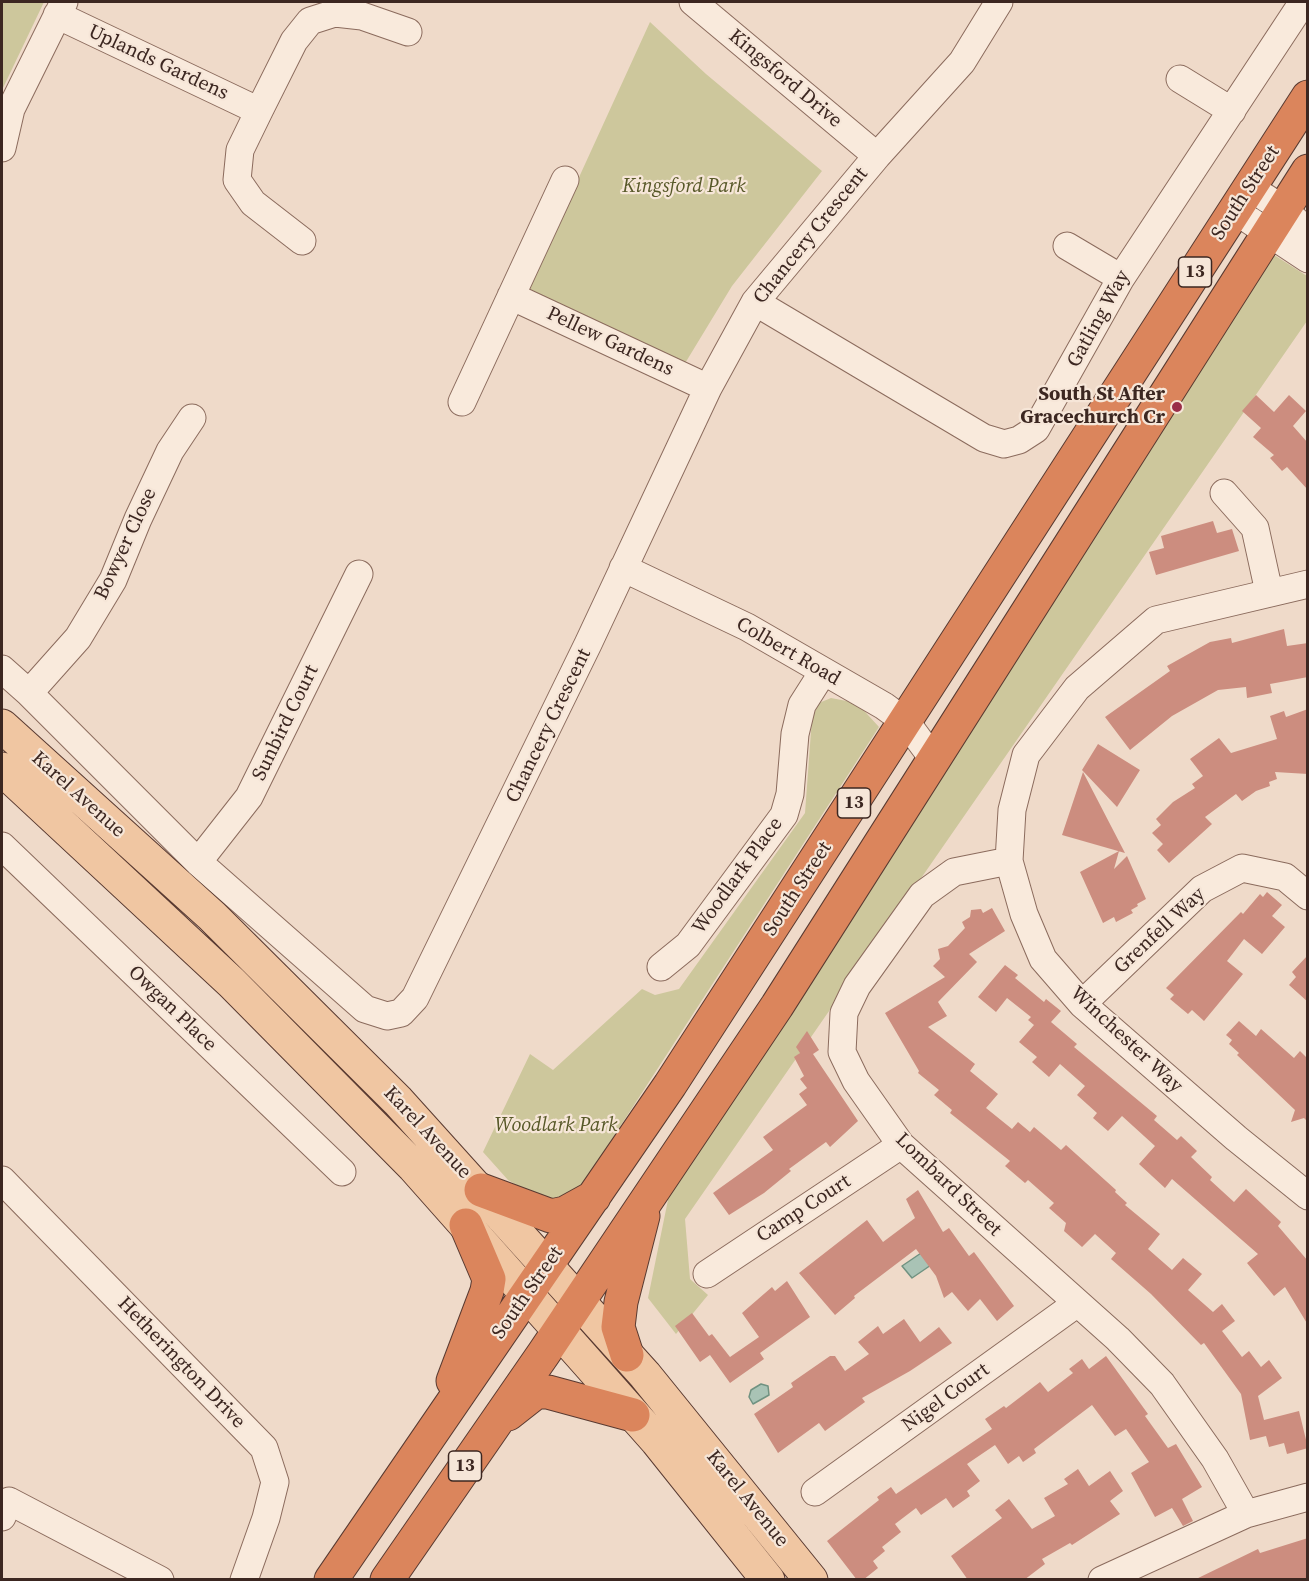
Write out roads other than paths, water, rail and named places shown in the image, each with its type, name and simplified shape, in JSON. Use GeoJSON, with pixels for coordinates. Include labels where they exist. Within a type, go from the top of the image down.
{"type":"FeatureCollection","features":[{"type":"Feature","properties":{"kind":"highway","name":"South Street"},"geometry":{"type":"LineString","coordinates":[[331,1580],[594,1197],[906,722],[1308,97]]}},
{"type":"Feature","properties":{"kind":"highway","name":"South Street"},"geometry":{"type":"LineString","coordinates":[[387,1580],[559,1332],[777,1006],[934,760],[1030,603],[1308,171]]}},
{"type":"Feature","properties":{"kind":"highway"},"geometry":{"type":"LineString","coordinates":[[481,1190],[551,1216],[565,1213],[594,1197]]}},
{"type":"Feature","properties":{"kind":"highway"},"geometry":{"type":"LineString","coordinates":[[627,1355],[618,1328],[621,1302],[635,1256],[647,1200]]}},
{"type":"Feature","properties":{"kind":"highway"},"geometry":{"type":"LineString","coordinates":[[435,1428],[487,1291],[489,1279],[466,1225]]}},
{"type":"Feature","properties":{"kind":"highway"},"geometry":{"type":"LineString","coordinates":[[491,1429],[536,1392],[548,1392],[633,1415]]}},
{"type":"Feature","properties":{"kind":"main road","name":"Karel Avenue"},"geometry":{"type":"LineString","coordinates":[[2,726],[212,916],[398,1101],[548,1264],[627,1355],[811,1580]]}},
{"type":"Feature","properties":{"kind":"main road","name":"Karel Avenue"},"geometry":{"type":"LineString","coordinates":[[2,769],[232,982],[326,1076],[466,1225],[633,1415],[768,1580]]}},
{"type":"Feature","properties":{"kind":"street","name":"Kingsford Drive"},"geometry":{"type":"LineString","coordinates":[[693,2],[877,156]]}},
{"type":"Feature","properties":{"kind":"street","name":"Chancery Crescent"},"geometry":{"type":"LineString","coordinates":[[2,669],[29,693],[198,862],[365,1009],[387,1016],[401,1013],[415,998],[708,388],[755,302],[877,156],[962,62],[999,2]]}},
{"type":"Feature","properties":{"kind":"street","name":"Gatling Way"},"geometry":{"type":"LineString","coordinates":[[755,302],[984,438],[1004,444],[1019,440],[1036,429],[1121,278],[1303,2]]}},
{"type":"Feature","properties":{"kind":"street"},"geometry":{"type":"LineString","coordinates":[[2,148],[11,108],[60,8]]}},
{"type":"Feature","properties":{"kind":"street","name":"Uplands Gardens"},"geometry":{"type":"LineString","coordinates":[[60,8],[259,111]]}},
{"type":"Feature","properties":{"kind":"street"},"geometry":{"type":"LineString","coordinates":[[302,241],[253,203],[237,180],[240,150],[294,41],[310,21],[335,13],[362,16],[408,32]]}},
{"type":"Feature","properties":{"kind":"street"},"geometry":{"type":"LineString","coordinates":[[1180,79],[1232,111]]}},
{"type":"Feature","properties":{"kind":"street"},"geometry":{"type":"LineString","coordinates":[[462,402],[565,180]]}},
{"type":"Feature","properties":{"kind":"street"},"geometry":{"type":"LineString","coordinates":[[1242,199],[1275,221],[1308,232]]}},
{"type":"Feature","properties":{"kind":"street"},"geometry":{"type":"LineString","coordinates":[[1275,221],[1308,259]]}},
{"type":"Feature","properties":{"kind":"street"},"geometry":{"type":"LineString","coordinates":[[1067,246],[1121,278]]}},
{"type":"Feature","properties":{"kind":"street","name":"Pellew Gardens"},"geometry":{"type":"LineString","coordinates":[[511,296],[708,388]]}},
{"type":"Feature","properties":{"kind":"street","name":"Bowyer Close"},"geometry":{"type":"LineString","coordinates":[[29,693],[78,638],[113,580],[170,451],[192,418]]}},
{"type":"Feature","properties":{"kind":"street"},"geometry":{"type":"LineString","coordinates":[[1224,493],[1255,528],[1269,592]]}},
{"type":"Feature","properties":{"kind":"street","name":"Colbert Road"},"geometry":{"type":"LineString","coordinates":[[623,568],[747,627],[906,722],[934,760]]}},
{"type":"Feature","properties":{"kind":"street","name":"Sunbird Court"},"geometry":{"type":"LineString","coordinates":[[198,862],[249,797],[359,574]]}},
{"type":"Feature","properties":{"kind":"street","name":"Winchester Way"},"geometry":{"type":"LineString","coordinates":[[1308,584],[1156,620],[1077,688],[1026,754],[1012,810],[1009,861],[1024,914],[1043,959],[1082,1004],[1236,1138],[1308,1196]]}},
{"type":"Feature","properties":{"kind":"street","name":"Woodlark Place"},"geometry":{"type":"LineString","coordinates":[[661,967],[688,945],[784,815],[790,794],[795,734],[802,705],[823,672]]}},
{"type":"Feature","properties":{"kind":"street","name":"Owgan Place"},"geometry":{"type":"LineString","coordinates":[[2,846],[342,1172]]}},
{"type":"Feature","properties":{"kind":"street","name":"Lombard Street"},"geometry":{"type":"LineString","coordinates":[[1009,861],[954,872],[922,896],[857,986],[844,1013],[842,1052],[856,1081],[901,1145],[1076,1304],[1118,1339],[1162,1384],[1215,1459],[1246,1514]]}},
{"type":"Feature","properties":{"kind":"street","name":"Grenfell Way"},"geometry":{"type":"LineString","coordinates":[[1082,1004],[1202,889],[1242,868],[1285,877],[1308,896]]}},
{"type":"Feature","properties":{"kind":"street","name":"Camp Court"},"geometry":{"type":"LineString","coordinates":[[707,1274],[901,1145]]}},
{"type":"Feature","properties":{"kind":"street","name":"Hetherington Drive"},"geometry":{"type":"LineString","coordinates":[[2,1180],[264,1448],[275,1482],[266,1518],[244,1580]]}},
{"type":"Feature","properties":{"kind":"street","name":"Nigel Court"},"geometry":{"type":"LineString","coordinates":[[815,1492],[1076,1304]]}},
{"type":"Feature","properties":{"kind":"street"},"geometry":{"type":"LineString","coordinates":[[1102,1580],[1246,1514],[1308,1497]]}},
{"type":"Feature","properties":{"kind":"street"},"geometry":{"type":"LineString","coordinates":[[2,1516],[9,1501],[160,1580]]}},
{"type":"Feature","properties":{"kind":"place","name":"South St After Gracechurch Cr"},"geometry":{"type":"Point","coordinates":[1177,407]}},
{"type":"Feature","properties":{"kind":"park label","name":"Kingsford Park"},"geometry":{"type":"Point","coordinates":[684,187]}},
{"type":"Feature","properties":{"kind":"park label","name":"Woodlark Park"},"geometry":{"type":"Point","coordinates":[556,1126]}}]}
